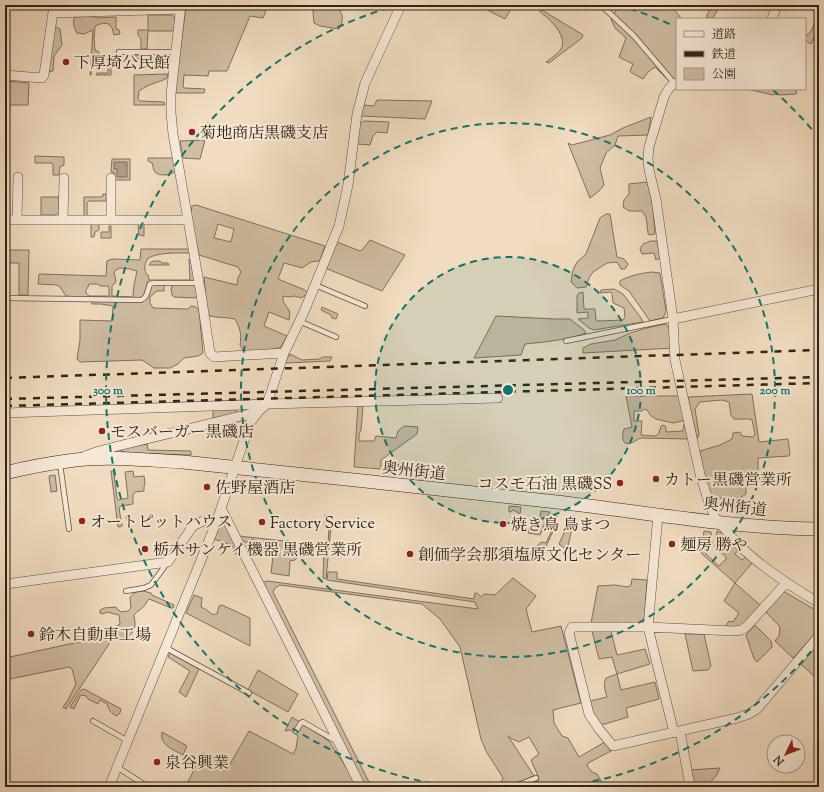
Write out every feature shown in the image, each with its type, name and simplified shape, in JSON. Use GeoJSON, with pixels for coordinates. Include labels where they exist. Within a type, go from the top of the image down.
{"type":"FeatureCollection","features":[{"type":"Feature","properties":{"kind":"main road","name":"奥州街道"},"geometry":{"type":"LineString","coordinates":[[5,473],[75,460],[124,458],[183,462],[557,502],[718,522],[819,529]]}},
{"type":"Feature","properties":{"kind":"street"},"geometry":{"type":"LineString","coordinates":[[109,787],[216,523],[250,423],[258,412],[267,404],[284,353],[315,285],[339,226],[348,185],[357,114],[365,83],[401,5]]}},
{"type":"Feature","properties":{"kind":"street"},"geometry":{"type":"LineString","coordinates":[[772,18],[777,5]]}},
{"type":"Feature","properties":{"kind":"street"},"geometry":{"type":"LineString","coordinates":[[5,75],[42,78],[44,75],[53,9],[181,7],[171,94],[173,134],[200,283],[210,353],[214,357],[284,353]]}},
{"type":"Feature","properties":{"kind":"street"},"geometry":{"type":"LineString","coordinates":[[676,83],[668,89],[664,96],[649,147],[648,158],[656,199],[672,319],[675,360],[700,474],[708,500],[718,522],[743,549],[763,567],[819,603]]}},
{"type":"Feature","properties":{"kind":"street"},"geometry":{"type":"LineString","coordinates":[[17,220],[18,177]]}},
{"type":"Feature","properties":{"kind":"street"},"geometry":{"type":"LineString","coordinates":[[63,220],[64,178]]}},
{"type":"Feature","properties":{"kind":"street"},"geometry":{"type":"LineString","coordinates":[[110,178],[111,220]]}},
{"type":"Feature","properties":{"kind":"street"},"geometry":{"type":"LineString","coordinates":[[5,220],[188,220]]}},
{"type":"Feature","properties":{"kind":"street"},"geometry":{"type":"LineString","coordinates":[[672,319],[819,289]]}},
{"type":"Feature","properties":{"kind":"street"},"geometry":{"type":"LineString","coordinates":[[5,413],[498,398]]}},
{"type":"Feature","properties":{"kind":"street"},"geometry":{"type":"LineString","coordinates":[[75,460],[118,446],[258,412]]}},
{"type":"Feature","properties":{"kind":"street"},"geometry":{"type":"LineString","coordinates":[[221,508],[361,787]]}},
{"type":"Feature","properties":{"kind":"street"},"geometry":{"type":"LineString","coordinates":[[658,515],[648,628],[689,781],[693,787]]}},
{"type":"Feature","properties":{"kind":"street"},"geometry":{"type":"LineString","coordinates":[[5,582],[168,562],[193,526],[208,520],[216,523]]}},
{"type":"Feature","properties":{"kind":"street"},"geometry":{"type":"LineString","coordinates":[[786,583],[742,630],[572,627],[569,633],[589,714],[613,746],[749,714],[757,709],[819,636]]}},
{"type":"Feature","properties":{"kind":"lane"},"geometry":{"type":"LineString","coordinates":[[601,5],[634,36],[676,83]]}},
{"type":"Feature","properties":{"kind":"lane"},"geometry":{"type":"LineString","coordinates":[[119,52],[176,52]]}},
{"type":"Feature","properties":{"kind":"lane"},"geometry":{"type":"LineString","coordinates":[[5,298],[141,300],[147,296],[150,284],[153,283],[200,283]]}},
{"type":"Feature","properties":{"kind":"lane"},"geometry":{"type":"LineString","coordinates":[[315,285],[364,306]]}},
{"type":"Feature","properties":{"kind":"lane"},"geometry":{"type":"LineString","coordinates":[[566,341],[672,319]]}},
{"type":"Feature","properties":{"kind":"lane"},"geometry":{"type":"LineString","coordinates":[[299,321],[336,337]]}},
{"type":"Feature","properties":{"kind":"lane"},"geometry":{"type":"LineString","coordinates":[[60,462],[69,529]]}},
{"type":"Feature","properties":{"kind":"lane"},"geometry":{"type":"LineString","coordinates":[[126,591],[144,588],[151,584],[168,562]]}},
{"type":"Feature","properties":{"kind":"lane"},"geometry":{"type":"LineString","coordinates":[[166,648],[249,693]]}},
{"type":"Feature","properties":{"kind":"lane"},"geometry":{"type":"LineString","coordinates":[[93,721],[128,741]]}},
{"type":"Feature","properties":{"kind":"lane"},"geometry":{"type":"LineString","coordinates":[[296,731],[303,722],[338,742]]}},
{"type":"Feature","properties":{"kind":"lane"},"geometry":{"type":"LineString","coordinates":[[117,767],[148,787]]}},
{"type":"Feature","properties":{"kind":"lane"},"geometry":{"type":"LineString","coordinates":[[513,787],[536,778]]}},
{"type":"Feature","properties":{"kind":"green space"},"geometry":{"type":"Polygon","coordinates":[[[300,5],[294,9],[271,6],[267,8],[263,18],[250,16],[227,71],[209,71],[208,76],[184,75],[184,88],[205,89],[204,93],[175,93],[186,6],[300,5]]]}},
{"type":"Feature","properties":{"kind":"green space"},"geometry":{"type":"Polygon","coordinates":[[[314,5],[340,5],[339,9],[342,19],[339,29],[320,26],[314,23],[314,5]]]}},
{"type":"Feature","properties":{"kind":"green space"},"geometry":{"type":"Polygon","coordinates":[[[487,5],[513,5],[505,19],[489,11],[487,5]]]}},
{"type":"Feature","properties":{"kind":"green space"},"geometry":{"type":"Polygon","coordinates":[[[625,5],[667,5],[673,8],[681,18],[676,18],[676,83],[668,80],[655,67],[649,71],[643,79],[630,71],[633,64],[619,57],[626,38],[615,28],[611,19],[616,10],[625,5]]]}},
{"type":"Feature","properties":{"kind":"green space"},"geometry":{"type":"Polygon","coordinates":[[[712,5],[722,5],[719,7],[713,18],[706,17],[712,5]]]}},
{"type":"Feature","properties":{"kind":"green space"},"geometry":{"type":"Polygon","coordinates":[[[800,5],[819,5],[819,27],[811,44],[806,41],[806,36],[810,33],[818,16],[813,10],[800,5]]]}},
{"type":"Feature","properties":{"kind":"green space"},"geometry":{"type":"Polygon","coordinates":[[[540,9],[583,35],[582,38],[549,63],[546,62],[561,49],[563,44],[557,28],[540,12],[540,9]]]}},
{"type":"Feature","properties":{"kind":"green space"},"geometry":{"type":"Polygon","coordinates":[[[148,15],[172,15],[175,18],[174,31],[148,31],[147,49],[141,49],[141,39],[138,35],[138,30],[148,30],[148,15]]]}},
{"type":"Feature","properties":{"kind":"green space"},"geometry":{"type":"Polygon","coordinates":[[[92,16],[96,18],[116,17],[116,29],[119,30],[120,34],[114,35],[109,24],[103,23],[95,26],[95,50],[99,52],[99,54],[93,55],[90,75],[93,30],[84,34],[77,33],[74,28],[74,18],[92,16]]]}},
{"type":"Feature","properties":{"kind":"green space"},"geometry":{"type":"Polygon","coordinates":[[[56,27],[60,29],[62,45],[54,56],[53,71],[49,72],[52,28],[56,27]]]}},
{"type":"Feature","properties":{"kind":"green space"},"geometry":{"type":"Polygon","coordinates":[[[107,54],[111,54],[111,75],[96,75],[97,73],[108,73],[108,62],[106,59],[107,54]]]}},
{"type":"Feature","properties":{"kind":"green space"},"geometry":{"type":"Polygon","coordinates":[[[131,55],[148,55],[148,59],[134,59],[133,62],[131,61],[131,55]]]}},
{"type":"Feature","properties":{"kind":"green space"},"geometry":{"type":"Polygon","coordinates":[[[168,74],[167,78],[139,91],[138,99],[140,101],[164,102],[165,105],[134,105],[134,75],[168,74]]]}},
{"type":"Feature","properties":{"kind":"green space"},"geometry":{"type":"Polygon","coordinates":[[[5,81],[29,83],[28,105],[5,105],[5,81]]]}},
{"type":"Feature","properties":{"kind":"green space"},"geometry":{"type":"Polygon","coordinates":[[[751,90],[797,90],[796,94],[773,95],[751,90]]]}},
{"type":"Feature","properties":{"kind":"green space"},"geometry":{"type":"Polygon","coordinates":[[[377,100],[432,101],[425,119],[361,116],[363,105],[374,106],[377,100]]]}},
{"type":"Feature","properties":{"kind":"green space"},"geometry":{"type":"Polygon","coordinates":[[[651,117],[648,135],[618,136],[615,145],[606,153],[600,168],[604,185],[590,198],[568,143],[572,145],[610,135],[651,117]]]}},
{"type":"Feature","properties":{"kind":"green space"},"geometry":{"type":"Polygon","coordinates":[[[364,121],[389,122],[387,133],[377,132],[373,136],[370,145],[357,144],[360,123],[364,121]]]}},
{"type":"Feature","properties":{"kind":"green space"},"geometry":{"type":"Polygon","coordinates":[[[205,140],[200,159],[183,158],[180,141],[205,140]]]}},
{"type":"Feature","properties":{"kind":"green space"},"geometry":{"type":"Polygon","coordinates":[[[35,156],[64,157],[64,165],[60,167],[59,175],[53,175],[53,165],[51,163],[35,163],[35,156]]]}},
{"type":"Feature","properties":{"kind":"green space"},"geometry":{"type":"Polygon","coordinates":[[[148,158],[174,158],[176,171],[172,174],[159,175],[155,172],[152,163],[148,161],[148,158]]]}},
{"type":"Feature","properties":{"kind":"green space"},"geometry":{"type":"Polygon","coordinates":[[[112,159],[130,159],[130,180],[114,180],[114,172],[111,172],[112,159]]]}},
{"type":"Feature","properties":{"kind":"green space"},"geometry":{"type":"Polygon","coordinates":[[[647,182],[652,200],[655,234],[649,235],[646,217],[642,211],[629,211],[623,207],[624,200],[629,194],[629,184],[647,182]]]}},
{"type":"Feature","properties":{"kind":"green space"},"geometry":{"type":"Polygon","coordinates":[[[103,194],[106,194],[106,201],[89,201],[87,203],[87,217],[84,216],[84,197],[101,197],[103,194]]]}},
{"type":"Feature","properties":{"kind":"green space"},"geometry":{"type":"Polygon","coordinates":[[[41,197],[59,197],[59,212],[55,215],[41,215],[41,197]]]}},
{"type":"Feature","properties":{"kind":"green space"},"geometry":{"type":"Polygon","coordinates":[[[196,205],[325,246],[320,260],[311,262],[302,268],[284,263],[278,279],[305,290],[308,293],[302,298],[283,296],[283,301],[290,312],[289,320],[269,312],[264,326],[287,336],[281,347],[262,351],[243,350],[240,345],[240,332],[235,319],[210,316],[207,311],[204,277],[237,285],[241,272],[238,267],[199,255],[191,217],[192,206],[196,205]],[[218,224],[214,238],[231,242],[234,229],[218,224]]]}},
{"type":"Feature","properties":{"kind":"green space"},"geometry":{"type":"Polygon","coordinates":[[[606,214],[610,214],[617,257],[624,259],[628,264],[625,269],[621,269],[617,262],[607,263],[593,272],[586,287],[577,288],[571,282],[573,270],[577,262],[586,254],[600,218],[606,214]]]}},
{"type":"Feature","properties":{"kind":"green space"},"geometry":{"type":"Polygon","coordinates":[[[91,224],[99,224],[99,230],[95,232],[94,237],[91,237],[91,224]]]}},
{"type":"Feature","properties":{"kind":"green space"},"geometry":{"type":"Polygon","coordinates":[[[138,224],[144,224],[144,236],[139,235],[138,224]]]}},
{"type":"Feature","properties":{"kind":"green space"},"geometry":{"type":"Polygon","coordinates":[[[109,226],[111,226],[111,238],[101,238],[101,232],[109,232],[109,226]]]}},
{"type":"Feature","properties":{"kind":"green space"},"geometry":{"type":"Polygon","coordinates":[[[370,240],[405,255],[382,291],[325,268],[337,242],[360,251],[370,240]]]}},
{"type":"Feature","properties":{"kind":"green space"},"geometry":{"type":"Polygon","coordinates":[[[651,241],[657,241],[660,258],[656,260],[654,253],[642,254],[640,249],[643,244],[651,241]]]}},
{"type":"Feature","properties":{"kind":"green space"},"geometry":{"type":"Polygon","coordinates":[[[141,249],[190,249],[189,253],[163,254],[148,258],[145,268],[149,280],[190,280],[189,259],[192,261],[195,278],[192,281],[147,282],[142,301],[147,299],[151,285],[164,285],[164,291],[157,291],[150,297],[150,303],[153,308],[188,309],[191,306],[196,307],[199,310],[203,353],[198,356],[184,358],[178,364],[170,368],[154,368],[142,360],[80,362],[77,359],[80,340],[80,320],[112,321],[113,306],[92,304],[92,301],[82,297],[66,296],[57,285],[38,284],[39,274],[106,276],[107,261],[112,259],[140,260],[141,249]],[[120,268],[114,272],[116,282],[112,286],[112,296],[133,297],[137,271],[120,268]],[[89,284],[86,293],[89,296],[109,296],[108,286],[89,284]]]}},
{"type":"Feature","properties":{"kind":"green space"},"geometry":{"type":"Polygon","coordinates":[[[5,250],[29,250],[28,295],[19,295],[19,263],[5,263],[5,250]]]}},
{"type":"Feature","properties":{"kind":"green space"},"geometry":{"type":"Polygon","coordinates":[[[154,261],[168,263],[169,265],[149,265],[154,261]]]}},
{"type":"Feature","properties":{"kind":"green space"},"geometry":{"type":"Polygon","coordinates":[[[652,272],[660,273],[666,311],[663,318],[650,321],[629,291],[620,285],[620,281],[635,275],[652,272]]]}},
{"type":"Feature","properties":{"kind":"green space"},"geometry":{"type":"Polygon","coordinates":[[[173,285],[194,285],[197,295],[195,298],[174,297],[172,295],[171,288],[173,285]]]}},
{"type":"Feature","properties":{"kind":"green space"},"geometry":{"type":"Polygon","coordinates":[[[614,289],[623,294],[643,322],[594,330],[578,319],[588,318],[588,312],[577,313],[577,296],[579,293],[583,292],[584,309],[595,309],[596,320],[623,320],[625,317],[624,308],[613,303],[612,293],[600,293],[601,290],[614,289]]]}},
{"type":"Feature","properties":{"kind":"green space"},"geometry":{"type":"Polygon","coordinates":[[[322,307],[338,314],[336,319],[332,318],[331,315],[321,310],[322,307]]]}},
{"type":"Feature","properties":{"kind":"green space"},"geometry":{"type":"Polygon","coordinates":[[[496,316],[570,319],[586,333],[564,339],[525,344],[521,355],[474,358],[496,316]]]}},
{"type":"Feature","properties":{"kind":"green space"},"geometry":{"type":"Polygon","coordinates":[[[665,324],[671,329],[674,348],[583,353],[583,348],[591,344],[615,340],[630,333],[665,324]]]}},
{"type":"Feature","properties":{"kind":"green space"},"geometry":{"type":"Polygon","coordinates":[[[290,354],[302,360],[332,357],[330,361],[287,363],[285,362],[290,354]]]}},
{"type":"Feature","properties":{"kind":"green space"},"geometry":{"type":"Polygon","coordinates":[[[752,394],[759,442],[788,439],[789,456],[758,458],[757,473],[754,478],[746,483],[746,494],[736,500],[731,500],[724,497],[715,501],[711,500],[703,470],[700,451],[720,445],[732,439],[733,433],[740,432],[742,436],[753,437],[755,434],[752,420],[734,419],[731,415],[729,402],[722,400],[700,402],[695,409],[699,435],[697,439],[688,397],[752,394]]]}},
{"type":"Feature","properties":{"kind":"green space"},"geometry":{"type":"Polygon","coordinates":[[[626,396],[682,396],[685,419],[682,421],[673,423],[656,419],[644,409],[642,411],[634,411],[634,421],[642,421],[641,435],[656,436],[659,433],[661,426],[664,425],[666,427],[666,432],[683,431],[684,424],[687,425],[690,439],[641,438],[628,444],[625,443],[623,439],[624,429],[632,427],[626,396]]]}},
{"type":"Feature","properties":{"kind":"green space"},"geometry":{"type":"Polygon","coordinates":[[[358,405],[363,406],[359,441],[374,441],[376,436],[396,438],[398,431],[404,426],[418,427],[417,434],[381,460],[381,469],[354,467],[358,405]]]}},
{"type":"Feature","properties":{"kind":"green space"},"geometry":{"type":"Polygon","coordinates":[[[213,408],[231,408],[237,411],[238,414],[213,418],[213,408]]]}},
{"type":"Feature","properties":{"kind":"green space"},"geometry":{"type":"Polygon","coordinates":[[[147,444],[148,450],[191,451],[191,455],[126,453],[120,450],[123,448],[147,444]]]}},
{"type":"Feature","properties":{"kind":"green space"},"geometry":{"type":"Polygon","coordinates":[[[111,471],[113,471],[114,474],[118,500],[128,498],[125,472],[133,471],[134,477],[144,476],[145,483],[144,491],[135,492],[133,495],[133,504],[121,506],[119,508],[122,526],[118,527],[111,471]]]}},
{"type":"Feature","properties":{"kind":"green space"},"geometry":{"type":"Polygon","coordinates":[[[55,475],[57,491],[51,492],[49,476],[55,475]]]}},
{"type":"Feature","properties":{"kind":"green space"},"geometry":{"type":"Polygon","coordinates":[[[819,475],[819,509],[817,507],[815,476],[819,475]]]}},
{"type":"Feature","properties":{"kind":"green space"},"geometry":{"type":"Polygon","coordinates":[[[509,506],[521,507],[520,514],[513,510],[509,512],[509,506]]]}},
{"type":"Feature","properties":{"kind":"green space"},"geometry":{"type":"Polygon","coordinates":[[[541,511],[550,512],[540,535],[528,533],[529,528],[538,528],[541,511]]]}},
{"type":"Feature","properties":{"kind":"green space"},"geometry":{"type":"Polygon","coordinates":[[[325,515],[332,516],[326,579],[323,578],[324,554],[322,551],[323,543],[328,543],[329,528],[324,527],[325,515]]]}},
{"type":"Feature","properties":{"kind":"green space"},"geometry":{"type":"Polygon","coordinates":[[[554,515],[557,516],[556,525],[546,546],[546,551],[538,560],[530,554],[541,542],[546,543],[554,526],[554,521],[552,519],[554,515]]]}},
{"type":"Feature","properties":{"kind":"green space"},"geometry":{"type":"Polygon","coordinates":[[[575,516],[567,550],[559,544],[569,517],[575,516]]]}},
{"type":"Feature","properties":{"kind":"green space"},"geometry":{"type":"Polygon","coordinates":[[[222,521],[225,522],[239,552],[238,555],[233,552],[234,549],[231,545],[214,539],[222,521]]]}},
{"type":"Feature","properties":{"kind":"green space"},"geometry":{"type":"Polygon","coordinates":[[[704,531],[711,532],[712,546],[706,554],[719,566],[726,559],[726,557],[715,547],[718,540],[716,537],[717,531],[723,533],[739,549],[735,554],[742,560],[746,556],[753,562],[735,583],[701,553],[704,531]]]}},
{"type":"Feature","properties":{"kind":"green space"},"geometry":{"type":"Polygon","coordinates":[[[239,536],[293,542],[298,557],[295,560],[290,561],[289,576],[271,573],[274,547],[272,544],[259,542],[252,539],[249,542],[243,542],[239,536]]]}},
{"type":"Feature","properties":{"kind":"green space"},"geometry":{"type":"Polygon","coordinates":[[[328,572],[337,572],[337,579],[474,599],[475,593],[481,597],[484,594],[495,595],[513,578],[536,596],[526,609],[532,632],[561,626],[581,703],[553,710],[554,723],[562,736],[568,738],[579,757],[605,742],[611,751],[588,763],[587,766],[592,772],[597,774],[605,787],[524,787],[538,781],[539,778],[531,760],[539,754],[529,737],[519,742],[508,736],[534,776],[506,787],[490,787],[501,782],[503,778],[486,751],[481,739],[460,647],[440,619],[422,604],[280,585],[275,588],[273,592],[368,780],[374,787],[364,787],[261,583],[267,581],[478,609],[475,602],[327,580],[328,572]]]}},
{"type":"Feature","properties":{"kind":"green space"},"geometry":{"type":"Polygon","coordinates":[[[632,579],[647,580],[644,622],[641,625],[591,623],[598,586],[615,585],[628,587],[631,585],[632,579]]]}},
{"type":"Feature","properties":{"kind":"green space"},"geometry":{"type":"Polygon","coordinates":[[[735,583],[760,605],[743,625],[738,628],[725,627],[729,621],[733,622],[739,613],[724,601],[735,583]]]}},
{"type":"Feature","properties":{"kind":"green space"},"geometry":{"type":"Polygon","coordinates":[[[143,591],[151,593],[152,595],[174,605],[173,608],[149,599],[134,616],[135,626],[133,632],[126,638],[120,640],[113,634],[112,631],[112,629],[120,624],[119,615],[107,612],[103,614],[100,613],[100,610],[104,608],[116,607],[121,612],[128,611],[131,608],[130,597],[135,592],[143,591]]]}},
{"type":"Feature","properties":{"kind":"green space"},"geometry":{"type":"Polygon","coordinates":[[[783,591],[819,612],[819,629],[793,658],[775,641],[779,636],[780,627],[766,612],[783,591]]]}},
{"type":"Feature","properties":{"kind":"green space"},"geometry":{"type":"Polygon","coordinates":[[[194,595],[202,598],[201,607],[212,614],[217,614],[219,606],[222,605],[250,618],[250,646],[186,613],[194,595]]]}},
{"type":"Feature","properties":{"kind":"green space"},"geometry":{"type":"Polygon","coordinates":[[[755,625],[771,641],[772,647],[757,662],[754,659],[746,635],[755,625]]]}},
{"type":"Feature","properties":{"kind":"green space"},"geometry":{"type":"Polygon","coordinates":[[[592,631],[611,631],[617,655],[645,649],[650,664],[617,674],[612,657],[599,659],[592,631]]]}},
{"type":"Feature","properties":{"kind":"green space"},"geometry":{"type":"Polygon","coordinates":[[[685,634],[704,634],[711,666],[708,670],[693,671],[685,634]]]}},
{"type":"Feature","properties":{"kind":"green space"},"geometry":{"type":"Polygon","coordinates":[[[111,635],[113,638],[66,709],[63,707],[76,684],[72,669],[69,667],[5,680],[5,658],[111,635]]]}},
{"type":"Feature","properties":{"kind":"green space"},"geometry":{"type":"Polygon","coordinates":[[[819,642],[819,681],[801,664],[819,642]]]}},
{"type":"Feature","properties":{"kind":"green space"},"geometry":{"type":"Polygon","coordinates":[[[170,653],[199,669],[186,697],[179,692],[190,671],[168,657],[170,653]]]}},
{"type":"Feature","properties":{"kind":"green space"},"geometry":{"type":"Polygon","coordinates":[[[258,670],[298,694],[288,712],[248,690],[258,670]]]}},
{"type":"Feature","properties":{"kind":"green space"},"geometry":{"type":"Polygon","coordinates":[[[617,674],[621,690],[655,682],[659,699],[626,708],[628,717],[605,724],[600,724],[594,716],[590,701],[607,697],[604,685],[605,680],[606,678],[617,674]]]}},
{"type":"Feature","properties":{"kind":"green space"},"geometry":{"type":"Polygon","coordinates":[[[84,689],[121,709],[120,713],[117,716],[110,712],[107,704],[100,700],[98,704],[82,695],[80,696],[74,709],[71,708],[70,707],[81,690],[84,689]]]}},
{"type":"Feature","properties":{"kind":"green space"},"geometry":{"type":"Polygon","coordinates":[[[292,717],[329,741],[346,767],[356,787],[185,787],[203,753],[229,766],[249,731],[293,754],[295,752],[298,736],[290,730],[285,731],[292,717]]]}},
{"type":"Feature","properties":{"kind":"green space"},"geometry":{"type":"Polygon","coordinates":[[[162,732],[187,746],[183,755],[165,744],[162,737],[162,732]]]}},
{"type":"Feature","properties":{"kind":"green space"},"geometry":{"type":"Polygon","coordinates":[[[720,768],[716,776],[706,787],[700,787],[696,783],[692,778],[690,770],[720,768]]]}},
{"type":"Feature","properties":{"kind":"shaded area"},"geometry":{"type":"Polygon","coordinates":[[[114,162],[127,162],[127,177],[117,177],[117,169],[114,169],[114,162]]]}},
{"type":"Feature","properties":{"kind":"railway"},"geometry":{"type":"LineString","coordinates":[[5,378],[819,350]]}},
{"type":"Feature","properties":{"kind":"railway"},"geometry":{"type":"LineString","coordinates":[[5,399],[819,377]]}},
{"type":"Feature","properties":{"kind":"railway"},"geometry":{"type":"LineString","coordinates":[[5,406],[819,383]]}},
{"type":"Feature","properties":{"kind":"place","name":"下厚埼公民館"},"geometry":{"type":"Point","coordinates":[66,62]}},
{"type":"Feature","properties":{"kind":"place","name":"菊地商店黒磯支店"},"geometry":{"type":"Point","coordinates":[192,132]}},
{"type":"Feature","properties":{"kind":"place","name":"モスバーガー黒磯店"},"geometry":{"type":"Point","coordinates":[102,431]}},
{"type":"Feature","properties":{"kind":"place","name":"カトー黒磯営業所"},"geometry":{"type":"Point","coordinates":[656,479]}},
{"type":"Feature","properties":{"kind":"place","name":"コスモ石油 黒磯SS"},"geometry":{"type":"Point","coordinates":[620,483]}},
{"type":"Feature","properties":{"kind":"place","name":"佐野屋酒店"},"geometry":{"type":"Point","coordinates":[207,487]}},
{"type":"Feature","properties":{"kind":"place","name":"オートピットハウス"},"geometry":{"type":"Point","coordinates":[82,521]}},
{"type":"Feature","properties":{"kind":"place","name":"Factory Service"},"geometry":{"type":"Point","coordinates":[262,522]}},
{"type":"Feature","properties":{"kind":"place","name":"焼き鳥 鳥まつ"},"geometry":{"type":"Point","coordinates":[503,524]}},
{"type":"Feature","properties":{"kind":"place","name":"麺房 勝や"},"geometry":{"type":"Point","coordinates":[672,544]}},
{"type":"Feature","properties":{"kind":"place","name":"栃木サンケイ機器 黒磯営業所"},"geometry":{"type":"Point","coordinates":[145,549]}},
{"type":"Feature","properties":{"kind":"place","name":"創価学会那須塩原文化センター"},"geometry":{"type":"Point","coordinates":[410,554]}},
{"type":"Feature","properties":{"kind":"place","name":"鈴木自動車工場"},"geometry":{"type":"Point","coordinates":[31,634]}},
{"type":"Feature","properties":{"kind":"place","name":"泉谷興業"},"geometry":{"type":"Point","coordinates":[157,762]}}]}
